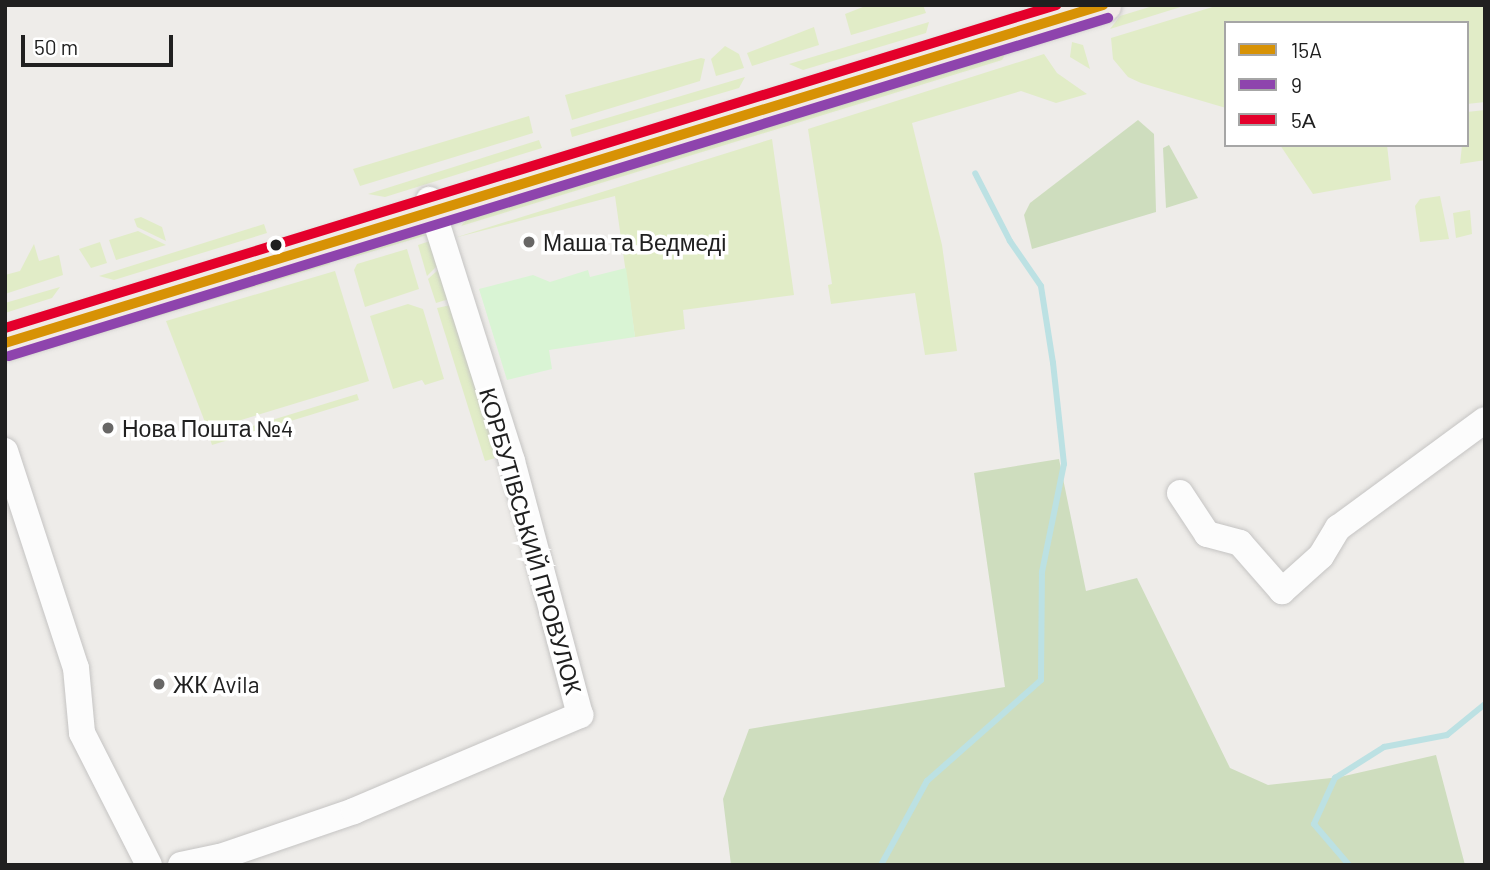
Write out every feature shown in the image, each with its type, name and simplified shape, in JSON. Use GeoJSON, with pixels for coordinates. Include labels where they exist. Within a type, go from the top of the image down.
{"type":"FeatureCollection","features":[{"type":"Feature","properties":{"kind":"main road"},"geometry":{"type":"LineString","coordinates":[[5,343],[1061,5]]}},
{"type":"Feature","properties":{"kind":"main road"},"geometry":{"type":"LineString","coordinates":[[5,328],[431,206],[1104,5]]}},
{"type":"Feature","properties":{"kind":"street","name":"КОРБУТІВСЬКИЙ ПРОВУЛОК"},"geometry":{"type":"LineString","coordinates":[[181,865],[220,857],[354,810],[580,715],[512,461],[431,206]]}},
{"type":"Feature","properties":{"kind":"street"},"geometry":{"type":"LineString","coordinates":[[1180,493],[1206,534],[1240,543],[1282,591],[1321,556],[1338,528],[1485,420]]}},
{"type":"Feature","properties":{"kind":"street"},"geometry":{"type":"LineString","coordinates":[[5,452],[76,668],[82,733],[149,865]]}},
{"type":"Feature","properties":{"kind":"green space"},"geometry":{"type":"Polygon","coordinates":[[[868,5],[923,5],[926,13],[851,35],[845,14],[868,5]]]}},
{"type":"Feature","properties":{"kind":"green space"},"geometry":{"type":"Polygon","coordinates":[[[1156,5],[1187,5],[1110,29],[1120,16],[1156,5]]]}},
{"type":"Feature","properties":{"kind":"green space"},"geometry":{"type":"Polygon","coordinates":[[[1219,5],[1485,5],[1485,102],[1469,104],[1469,21],[1224,21],[1224,107],[1128,77],[1113,59],[1111,38],[1219,5]]]}},
{"type":"Feature","properties":{"kind":"green space"},"geometry":{"type":"Polygon","coordinates":[[[929,22],[926,33],[803,70],[789,64],[929,22]]]}},
{"type":"Feature","properties":{"kind":"green space"},"geometry":{"type":"Polygon","coordinates":[[[814,27],[819,45],[752,66],[747,53],[814,27]]]}},
{"type":"Feature","properties":{"kind":"green space"},"geometry":{"type":"Polygon","coordinates":[[[1072,42],[1083,45],[1090,69],[1070,57],[1072,42]]]}},
{"type":"Feature","properties":{"kind":"green space"},"geometry":{"type":"Polygon","coordinates":[[[725,46],[739,54],[744,68],[716,76],[711,59],[725,46]]]}},
{"type":"Feature","properties":{"kind":"green space"},"geometry":{"type":"Polygon","coordinates":[[[1007,51],[1002,60],[461,226],[470,216],[1007,51]]]}},
{"type":"Feature","properties":{"kind":"green space"},"geometry":{"type":"Polygon","coordinates":[[[1044,54],[1057,73],[1087,94],[1056,103],[1021,91],[912,123],[942,245],[957,351],[925,355],[915,293],[831,304],[828,285],[832,284],[808,129],[1044,54]]]}},
{"type":"Feature","properties":{"kind":"green space"},"geometry":{"type":"Polygon","coordinates":[[[705,59],[700,81],[572,120],[565,95],[705,59]]]}},
{"type":"Feature","properties":{"kind":"green space"},"geometry":{"type":"Polygon","coordinates":[[[745,77],[739,88],[572,137],[570,129],[745,77]]]}},
{"type":"Feature","properties":{"kind":"green space"},"geometry":{"type":"Polygon","coordinates":[[[1485,110],[1485,160],[1460,164],[1462,147],[1469,147],[1469,112],[1485,110]]]}},
{"type":"Feature","properties":{"kind":"green space"},"geometry":{"type":"Polygon","coordinates":[[[529,116],[533,133],[360,186],[353,169],[529,116]]]}},
{"type":"Feature","properties":{"kind":"green space"},"geometry":{"type":"Polygon","coordinates":[[[1138,120],[1154,134],[1156,212],[1032,249],[1024,215],[1030,203],[1138,120]]]}},
{"type":"Feature","properties":{"kind":"green space"},"geometry":{"type":"Polygon","coordinates":[[[772,139],[794,295],[683,310],[685,329],[635,337],[615,196],[454,238],[772,139]]]}},
{"type":"Feature","properties":{"kind":"green space"},"geometry":{"type":"Polygon","coordinates":[[[539,140],[542,148],[385,197],[368,194],[539,140]]]}},
{"type":"Feature","properties":{"kind":"green space"},"geometry":{"type":"Polygon","coordinates":[[[1169,145],[1198,198],[1166,208],[1163,148],[1169,145]]]}},
{"type":"Feature","properties":{"kind":"green space"},"geometry":{"type":"Polygon","coordinates":[[[1281,147],[1387,147],[1391,180],[1313,194],[1281,147]]]}},
{"type":"Feature","properties":{"kind":"green space"},"geometry":{"type":"Polygon","coordinates":[[[1440,196],[1449,239],[1420,242],[1415,206],[1420,199],[1440,196]]]}},
{"type":"Feature","properties":{"kind":"green space"},"geometry":{"type":"Polygon","coordinates":[[[1470,210],[1472,234],[1456,238],[1453,213],[1470,210]]]}},
{"type":"Feature","properties":{"kind":"green space"},"geometry":{"type":"Polygon","coordinates":[[[141,217],[162,227],[166,241],[137,227],[134,219],[141,217]]]}},
{"type":"Feature","properties":{"kind":"green space"},"geometry":{"type":"Polygon","coordinates":[[[264,224],[267,233],[114,280],[99,276],[264,224]]]}},
{"type":"Feature","properties":{"kind":"green space"},"geometry":{"type":"Polygon","coordinates":[[[138,231],[166,245],[116,260],[109,240],[138,231]]]}},
{"type":"Feature","properties":{"kind":"green space"},"geometry":{"type":"Polygon","coordinates":[[[416,233],[427,235],[347,259],[345,254],[416,233]]]}},
{"type":"Feature","properties":{"kind":"green space"},"geometry":{"type":"Polygon","coordinates":[[[430,241],[438,265],[427,276],[418,245],[430,241]]]}},
{"type":"Feature","properties":{"kind":"green space"},"geometry":{"type":"Polygon","coordinates":[[[100,242],[107,263],[91,268],[79,249],[100,242]]]}},
{"type":"Feature","properties":{"kind":"green space"},"geometry":{"type":"Polygon","coordinates":[[[34,244],[39,261],[59,255],[63,275],[5,294],[5,275],[20,271],[34,244]]]}},
{"type":"Feature","properties":{"kind":"green space"},"geometry":{"type":"Polygon","coordinates":[[[407,249],[419,289],[365,307],[354,270],[357,264],[407,249]]]}},
{"type":"Feature","properties":{"kind":"green space"},"geometry":{"type":"Polygon","coordinates":[[[329,259],[330,264],[5,362],[5,358],[329,259]]]}},
{"type":"Feature","properties":{"kind":"green space"},"geometry":{"type":"Polygon","coordinates":[[[626,268],[635,337],[549,350],[552,369],[507,380],[479,289],[533,275],[550,282],[588,270],[590,277],[626,268]]]}},
{"type":"Feature","properties":{"kind":"green space"},"geometry":{"type":"Polygon","coordinates":[[[439,269],[449,299],[436,303],[428,279],[439,269]]]}},
{"type":"Feature","properties":{"kind":"green space"},"geometry":{"type":"Polygon","coordinates":[[[335,271],[369,381],[208,430],[166,321],[335,271]]]}},
{"type":"Feature","properties":{"kind":"green space"},"geometry":{"type":"Polygon","coordinates":[[[60,287],[52,298],[5,313],[5,303],[60,287]]]}},
{"type":"Feature","properties":{"kind":"green space"},"geometry":{"type":"Polygon","coordinates":[[[408,304],[423,309],[444,379],[425,385],[422,380],[393,389],[370,316],[408,304]]]}},
{"type":"Feature","properties":{"kind":"green space"},"geometry":{"type":"Polygon","coordinates":[[[451,305],[499,457],[485,461],[437,308],[451,305]]]}},
{"type":"Feature","properties":{"kind":"green space"},"geometry":{"type":"Polygon","coordinates":[[[357,394],[359,400],[212,445],[210,439],[357,394]]]}},
{"type":"Feature","properties":{"kind":"green space"},"geometry":{"type":"Polygon","coordinates":[[[1059,459],[1086,591],[1137,578],[1230,768],[1268,785],[1340,777],[1436,755],[1465,865],[731,865],[723,799],[749,729],[1005,687],[974,473],[1059,459]]]}},
{"type":"Feature","properties":{"kind":"waterway"},"geometry":{"type":"LineString","coordinates":[[881,865],[927,781],[1041,680],[1042,572],[1064,464],[1053,363],[1041,286],[1010,241],[975,173]]}},
{"type":"Feature","properties":{"kind":"waterway"},"geometry":{"type":"LineString","coordinates":[[1349,865],[1314,824],[1335,778],[1384,747],[1447,735],[1485,704]]}},
{"type":"Feature","properties":{"kind":"transit line","name":"5А"},"geometry":{"type":"LineString","coordinates":[[5,328],[1056,5]]}},
{"type":"Feature","properties":{"kind":"transit line","name":"15A"},"geometry":{"type":"LineString","coordinates":[[5,343],[1103,5]]}},
{"type":"Feature","properties":{"kind":"transit line","name":"9"},"geometry":{"type":"LineString","coordinates":[[9,356],[1108,18]]}},
{"type":"Feature","properties":{"kind":"place","name":"Маша та Ведмеді"},"geometry":{"type":"Point","coordinates":[529,242]}},
{"type":"Feature","properties":{"kind":"place","name":"Нова Пошта №4"},"geometry":{"type":"Point","coordinates":[108,428]}},
{"type":"Feature","properties":{"kind":"place","name":"ЖК Avila"},"geometry":{"type":"Point","coordinates":[159,684]}}]}
